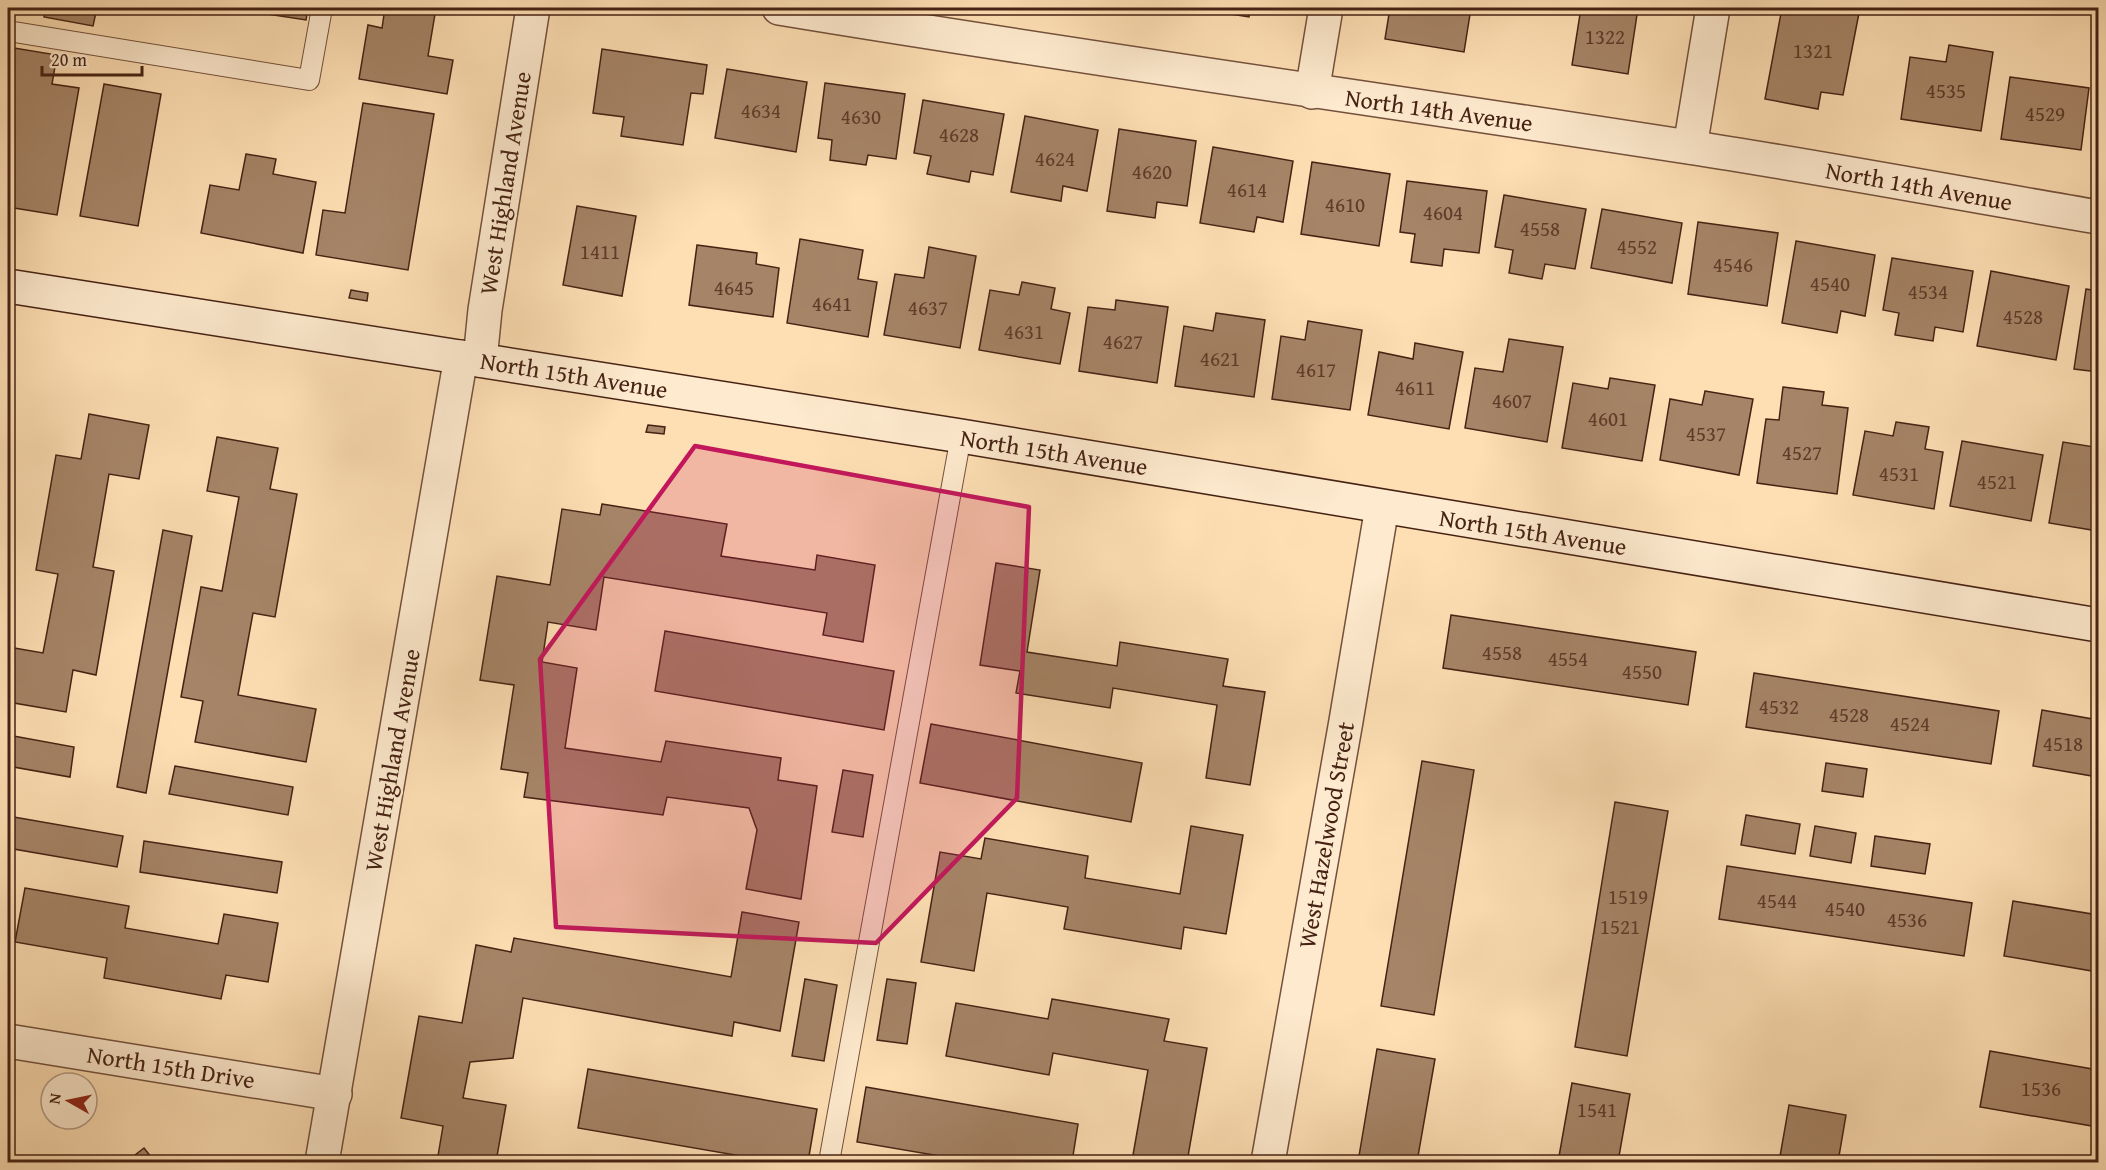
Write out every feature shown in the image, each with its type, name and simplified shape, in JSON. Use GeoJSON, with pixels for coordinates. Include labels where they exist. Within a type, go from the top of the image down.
{"type":"FeatureCollection","features":[{"type":"Feature","properties":{"kind":"street","name":"West Highland Avenue"},"geometry":{"type":"LineString","coordinates":[[322,1162],[470,358],[485,310],[533,8]]}},
{"type":"Feature","properties":{"kind":"street","name":"North 14th Avenue"},"geometry":{"type":"LineString","coordinates":[[779,8],[933,20],[1312,92],[1690,147],[2098,217]]}},
{"type":"Feature","properties":{"kind":"street"},"geometry":{"type":"LineString","coordinates":[[1312,92],[1326,8]]}},
{"type":"Feature","properties":{"kind":"street"},"geometry":{"type":"LineString","coordinates":[[1690,147],[1713,8]]}},
{"type":"Feature","properties":{"kind":"street","name":"North 15th Avenue"},"geometry":{"type":"LineString","coordinates":[[8,286],[961,436],[2098,625]]}},
{"type":"Feature","properties":{"kind":"street","name":"West Hazelwood Street"},"geometry":{"type":"LineString","coordinates":[[1268,1162],[1382,507]]}},
{"type":"Feature","properties":{"kind":"street","name":"North 15th Drive"},"geometry":{"type":"LineString","coordinates":[[8,1041],[335,1094]]}},
{"type":"Feature","properties":{"kind":"lane"},"geometry":{"type":"LineString","coordinates":[[8,31],[309,80],[322,8]]}},
{"type":"Feature","properties":{"kind":"lane"},"geometry":{"type":"LineString","coordinates":[[829,1162],[961,436]]}},
{"type":"Feature","properties":{"kind":"highlighted area"},"geometry":{"type":"Polygon","coordinates":[[[695,446],[1029,507],[1017,798],[876,943],[556,927],[540,659],[695,446]]]}},
{"type":"Feature","properties":{"kind":"building"},"geometry":{"type":"Polygon","coordinates":[[[46,8],[97,8],[93,26],[44,17],[46,8]]]}},
{"type":"Feature","properties":{"kind":"building"},"geometry":{"type":"Polygon","coordinates":[[[229,8],[308,8],[306,20],[229,8]]]}},
{"type":"Feature","properties":{"kind":"building"},"geometry":{"type":"Polygon","coordinates":[[[385,8],[436,8],[428,56],[453,60],[447,94],[359,79],[368,25],[382,28],[385,8]]]}},
{"type":"Feature","properties":{"kind":"building"},"geometry":{"type":"Polygon","coordinates":[[[1192,8],[1250,8],[1249,17],[1192,8]]]}},
{"type":"Feature","properties":{"kind":"building"},"geometry":{"type":"Polygon","coordinates":[[[1390,8],[1471,8],[1464,52],[1385,39],[1390,8]]]}},
{"type":"Feature","properties":{"kind":"building"},"geometry":{"type":"Polygon","coordinates":[[[1581,8],[1638,8],[1628,74],[1572,65],[1581,8]]]}},
{"type":"Feature","properties":{"kind":"building"},"geometry":{"type":"Polygon","coordinates":[[[1782,8],[1860,8],[1843,95],[1821,92],[1818,109],[1765,99],[1782,8]]]}},
{"type":"Feature","properties":{"kind":"building"},"geometry":{"type":"Polygon","coordinates":[[[1949,45],[1993,52],[1981,131],[1901,119],[1910,57],[1946,62],[1949,45]]]}},
{"type":"Feature","properties":{"kind":"building"},"geometry":{"type":"Polygon","coordinates":[[[8,47],[57,55],[52,84],[79,88],[57,215],[8,207],[8,47]]]}},
{"type":"Feature","properties":{"kind":"building"},"geometry":{"type":"Polygon","coordinates":[[[602,49],[707,65],[703,94],[691,93],[683,145],[621,136],[624,117],[593,113],[602,49]]]}},
{"type":"Feature","properties":{"kind":"building"},"geometry":{"type":"Polygon","coordinates":[[[727,69],[807,82],[796,152],[715,138],[727,69]]]}},
{"type":"Feature","properties":{"kind":"building"},"geometry":{"type":"Polygon","coordinates":[[[2010,77],[2089,88],[2081,150],[2001,139],[2010,77]]]}},
{"type":"Feature","properties":{"kind":"building"},"geometry":{"type":"Polygon","coordinates":[[[825,83],[905,94],[896,159],[868,155],[866,165],[830,160],[832,140],[818,138],[825,83]]]}},
{"type":"Feature","properties":{"kind":"building"},"geometry":{"type":"Polygon","coordinates":[[[104,84],[161,94],[138,226],[80,216],[104,84]]]}},
{"type":"Feature","properties":{"kind":"building"},"geometry":{"type":"Polygon","coordinates":[[[923,100],[1004,114],[993,175],[971,171],[969,182],[927,174],[931,156],[914,153],[923,100]]]}},
{"type":"Feature","properties":{"kind":"building"},"geometry":{"type":"Polygon","coordinates":[[[363,103],[434,114],[408,270],[316,255],[323,210],[345,213],[363,103]]]}},
{"type":"Feature","properties":{"kind":"building"},"geometry":{"type":"Polygon","coordinates":[[[1025,116],[1098,130],[1087,191],[1063,186],[1061,201],[1011,192],[1025,116]]]}},
{"type":"Feature","properties":{"kind":"building"},"geometry":{"type":"Polygon","coordinates":[[[1119,129],[1196,141],[1187,206],[1157,202],[1155,218],[1107,211],[1119,129]]]}},
{"type":"Feature","properties":{"kind":"building"},"geometry":{"type":"Polygon","coordinates":[[[1213,147],[1293,161],[1283,222],[1257,217],[1254,232],[1200,223],[1213,147]]]}},
{"type":"Feature","properties":{"kind":"building"},"geometry":{"type":"Polygon","coordinates":[[[246,154],[276,159],[273,174],[316,182],[303,253],[201,233],[210,185],[239,190],[246,154]]]}},
{"type":"Feature","properties":{"kind":"building"},"geometry":{"type":"Polygon","coordinates":[[[1312,162],[1390,174],[1379,246],[1301,234],[1312,162]]]}},
{"type":"Feature","properties":{"kind":"building"},"geometry":{"type":"Polygon","coordinates":[[[1407,181],[1487,191],[1479,253],[1444,249],[1442,266],[1411,262],[1415,234],[1400,232],[1407,181]]]}},
{"type":"Feature","properties":{"kind":"building"},"geometry":{"type":"Polygon","coordinates":[[[1504,195],[1586,209],[1575,269],[1545,264],[1542,279],[1509,273],[1513,250],[1495,247],[1504,195]]]}},
{"type":"Feature","properties":{"kind":"building"},"geometry":{"type":"Polygon","coordinates":[[[577,206],[636,216],[622,296],[563,285],[577,206]]]}},
{"type":"Feature","properties":{"kind":"building"},"geometry":{"type":"Polygon","coordinates":[[[1602,209],[1682,223],[1672,283],[1591,268],[1602,209]]]}},
{"type":"Feature","properties":{"kind":"building"},"geometry":{"type":"Polygon","coordinates":[[[1698,222],[1778,233],[1767,306],[1688,294],[1698,222]]]}},
{"type":"Feature","properties":{"kind":"building"},"geometry":{"type":"Polygon","coordinates":[[[800,239],[863,250],[858,279],[877,282],[868,337],[787,323],[800,239]]]}},
{"type":"Feature","properties":{"kind":"building"},"geometry":{"type":"Polygon","coordinates":[[[1796,241],[1875,255],[1865,316],[1841,311],[1837,333],[1782,323],[1796,241]]]}},
{"type":"Feature","properties":{"kind":"building"},"geometry":{"type":"Polygon","coordinates":[[[697,245],[757,253],[756,264],[779,268],[773,317],[689,305],[697,245]]]}},
{"type":"Feature","properties":{"kind":"building"},"geometry":{"type":"Polygon","coordinates":[[[929,247],[976,256],[960,348],[884,335],[895,274],[924,278],[929,247]]]}},
{"type":"Feature","properties":{"kind":"building"},"geometry":{"type":"Polygon","coordinates":[[[1892,258],[1973,271],[1963,332],[1935,327],[1933,341],[1895,335],[1899,313],[1883,310],[1892,258]]]}},
{"type":"Feature","properties":{"kind":"building"},"geometry":{"type":"Polygon","coordinates":[[[1991,271],[2069,286],[2056,360],[1977,346],[1991,271]]]}},
{"type":"Feature","properties":{"kind":"building"},"geometry":{"type":"Polygon","coordinates":[[[1022,282],[1055,288],[1051,309],[1070,313],[1060,364],[979,350],[990,290],[1019,295],[1022,282]]]}},
{"type":"Feature","properties":{"kind":"building"},"geometry":{"type":"Polygon","coordinates":[[[2086,289],[2098,291],[2098,372],[2074,369],[2086,289]]]}},
{"type":"Feature","properties":{"kind":"building"},"geometry":{"type":"Polygon","coordinates":[[[351,290],[368,293],[367,301],[349,298],[351,290]]]}},
{"type":"Feature","properties":{"kind":"building"},"geometry":{"type":"Polygon","coordinates":[[[1116,300],[1168,307],[1157,383],[1079,371],[1088,307],[1115,310],[1116,300]]]}},
{"type":"Feature","properties":{"kind":"building"},"geometry":{"type":"Polygon","coordinates":[[[1216,313],[1265,320],[1254,397],[1175,386],[1184,326],[1213,331],[1216,313]]]}},
{"type":"Feature","properties":{"kind":"building"},"geometry":{"type":"Polygon","coordinates":[[[1308,321],[1362,330],[1350,410],[1272,399],[1281,336],[1305,340],[1308,321]]]}},
{"type":"Feature","properties":{"kind":"building"},"geometry":{"type":"Polygon","coordinates":[[[1509,339],[1563,347],[1547,442],[1465,428],[1475,368],[1503,372],[1509,339]]]}},
{"type":"Feature","properties":{"kind":"building"},"geometry":{"type":"Polygon","coordinates":[[[1415,343],[1463,352],[1449,429],[1368,415],[1379,352],[1413,359],[1415,343]]]}},
{"type":"Feature","properties":{"kind":"building"},"geometry":{"type":"Polygon","coordinates":[[[1610,378],[1655,385],[1642,461],[1562,448],[1573,383],[1608,389],[1610,378]]]}},
{"type":"Feature","properties":{"kind":"building"},"geometry":{"type":"Polygon","coordinates":[[[1783,387],[1824,392],[1822,405],[1848,408],[1837,494],[1757,483],[1766,419],[1779,420],[1783,387]]]}},
{"type":"Feature","properties":{"kind":"building"},"geometry":{"type":"Polygon","coordinates":[[[1705,391],[1753,399],[1739,475],[1660,460],[1670,399],[1702,405],[1705,391]]]}},
{"type":"Feature","properties":{"kind":"building"},"geometry":{"type":"Polygon","coordinates":[[[89,414],[149,425],[139,479],[109,474],[93,567],[114,571],[96,675],[73,670],[66,712],[8,702],[8,647],[43,653],[58,574],[36,570],[56,455],[81,459],[89,414]]]}},
{"type":"Feature","properties":{"kind":"building"},"geometry":{"type":"Polygon","coordinates":[[[1896,422],[1929,427],[1925,449],[1943,452],[1934,509],[1853,495],[1865,431],[1893,436],[1896,422]]]}},
{"type":"Feature","properties":{"kind":"building"},"geometry":{"type":"Polygon","coordinates":[[[648,425],[665,427],[664,434],[646,432],[648,425]]]}},
{"type":"Feature","properties":{"kind":"building"},"geometry":{"type":"Polygon","coordinates":[[[2097,428],[2098,531],[2049,523],[2063,442],[2094,447],[2097,428]]]}},
{"type":"Feature","properties":{"kind":"building"},"geometry":{"type":"Polygon","coordinates":[[[217,437],[278,448],[270,489],[297,494],[275,617],[253,613],[238,695],[316,709],[306,762],[195,742],[203,701],[181,697],[201,587],[222,591],[239,497],[207,491],[217,437]]]}},
{"type":"Feature","properties":{"kind":"building"},"geometry":{"type":"Polygon","coordinates":[[[1962,441],[2043,455],[2031,521],[1950,506],[1962,441]]]}},
{"type":"Feature","properties":{"kind":"building"},"geometry":{"type":"Polygon","coordinates":[[[602,504],[727,524],[721,556],[815,570],[817,555],[875,565],[863,642],[823,635],[827,613],[604,577],[596,630],[548,622],[542,662],[577,668],[565,748],[661,762],[666,741],[781,758],[778,780],[817,786],[801,899],[746,889],[757,830],[749,808],[667,797],[663,815],[524,797],[528,773],[501,769],[514,685],[480,680],[497,576],[550,585],[562,509],[600,515],[602,504]]]}},
{"type":"Feature","properties":{"kind":"building"},"geometry":{"type":"Polygon","coordinates":[[[163,530],[192,536],[146,793],[117,787],[163,530]]]}},
{"type":"Feature","properties":{"kind":"building"},"geometry":{"type":"Polygon","coordinates":[[[996,563],[1040,570],[1027,652],[1117,666],[1120,642],[1228,659],[1223,686],[1265,692],[1250,785],[1206,778],[1217,705],[1113,688],[1110,708],[1016,693],[1020,671],[980,665],[996,563]]]}},
{"type":"Feature","properties":{"kind":"building"},"geometry":{"type":"Polygon","coordinates":[[[1451,615],[1696,652],[1688,705],[1443,668],[1451,615]]]}},
{"type":"Feature","properties":{"kind":"building"},"geometry":{"type":"Polygon","coordinates":[[[665,631],[894,671],[884,730],[655,691],[665,631]]]}},
{"type":"Feature","properties":{"kind":"building"},"geometry":{"type":"Polygon","coordinates":[[[1754,673],[1999,711],[1991,764],[1746,727],[1754,673]]]}},
{"type":"Feature","properties":{"kind":"building"},"geometry":{"type":"Polygon","coordinates":[[[2042,710],[2098,720],[2098,777],[2033,766],[2042,710]]]}},
{"type":"Feature","properties":{"kind":"building"},"geometry":{"type":"Polygon","coordinates":[[[931,724],[1142,763],[1131,822],[920,783],[931,724]]]}},
{"type":"Feature","properties":{"kind":"building"},"geometry":{"type":"Polygon","coordinates":[[[8,735],[74,747],[70,777],[8,766],[8,735]]]}},
{"type":"Feature","properties":{"kind":"building"},"geometry":{"type":"Polygon","coordinates":[[[1422,761],[1474,770],[1434,1015],[1381,1006],[1422,761]]]}},
{"type":"Feature","properties":{"kind":"building"},"geometry":{"type":"Polygon","coordinates":[[[1826,763],[1867,769],[1863,797],[1822,791],[1826,763]]]}},
{"type":"Feature","properties":{"kind":"building"},"geometry":{"type":"Polygon","coordinates":[[[175,766],[293,787],[288,815],[169,794],[175,766]]]}},
{"type":"Feature","properties":{"kind":"building"},"geometry":{"type":"Polygon","coordinates":[[[843,770],[873,775],[863,837],[832,832],[843,770]]]}},
{"type":"Feature","properties":{"kind":"building"},"geometry":{"type":"Polygon","coordinates":[[[1615,802],[1668,811],[1627,1056],[1575,1047],[1615,802]]]}},
{"type":"Feature","properties":{"kind":"building"},"geometry":{"type":"Polygon","coordinates":[[[1746,815],[1800,824],[1795,854],[1741,845],[1746,815]]]}},
{"type":"Feature","properties":{"kind":"building"},"geometry":{"type":"Polygon","coordinates":[[[8,816],[123,836],[117,867],[8,848],[8,816]]]}},
{"type":"Feature","properties":{"kind":"building"},"geometry":{"type":"Polygon","coordinates":[[[1191,826],[1243,835],[1226,934],[1184,927],[1181,949],[1064,929],[1068,907],[987,893],[974,971],[921,962],[940,852],[981,859],[985,838],[1088,856],[1085,878],[1180,894],[1191,826]]]}},
{"type":"Feature","properties":{"kind":"building"},"geometry":{"type":"Polygon","coordinates":[[[1815,826],[1856,833],[1851,863],[1810,856],[1815,826]]]}},
{"type":"Feature","properties":{"kind":"building"},"geometry":{"type":"Polygon","coordinates":[[[1875,836],[1930,844],[1925,874],[1871,866],[1875,836]]]}},
{"type":"Feature","properties":{"kind":"building"},"geometry":{"type":"Polygon","coordinates":[[[144,841],[282,862],[277,893],[140,872],[144,841]]]}},
{"type":"Feature","properties":{"kind":"building"},"geometry":{"type":"Polygon","coordinates":[[[1727,866],[1972,903],[1964,956],[1719,919],[1727,866]]]}},
{"type":"Feature","properties":{"kind":"building"},"geometry":{"type":"Polygon","coordinates":[[[25,888],[129,906],[125,928],[218,944],[224,914],[278,923],[268,982],[226,975],[221,999],[104,978],[107,958],[15,942],[25,888]]]}},
{"type":"Feature","properties":{"kind":"building"},"geometry":{"type":"Polygon","coordinates":[[[2013,901],[2098,915],[2098,972],[2004,956],[2013,901]]]}},
{"type":"Feature","properties":{"kind":"building"},"geometry":{"type":"Polygon","coordinates":[[[742,912],[799,922],[780,1031],[734,1022],[732,1036],[523,998],[513,1058],[470,1062],[463,1098],[506,1105],[496,1162],[437,1162],[443,1126],[401,1118],[419,1016],[462,1023],[476,945],[511,952],[514,938],[731,977],[742,912]]]}},
{"type":"Feature","properties":{"kind":"building"},"geometry":{"type":"Polygon","coordinates":[[[805,979],[837,985],[824,1061],[792,1056],[805,979]]]}},
{"type":"Feature","properties":{"kind":"building"},"geometry":{"type":"Polygon","coordinates":[[[887,979],[916,983],[907,1044],[877,1040],[887,979]]]}},
{"type":"Feature","properties":{"kind":"building"},"geometry":{"type":"Polygon","coordinates":[[[1052,999],[1169,1019],[1164,1041],[1207,1048],[1187,1162],[1133,1155],[1148,1070],[1053,1053],[1049,1075],[946,1056],[956,1003],[1048,1019],[1052,999]]]}},
{"type":"Feature","properties":{"kind":"building"},"geometry":{"type":"Polygon","coordinates":[[[1377,1049],[1435,1059],[1417,1162],[1358,1162],[1377,1049]]]}},
{"type":"Feature","properties":{"kind":"building"},"geometry":{"type":"Polygon","coordinates":[[[1990,1051],[2098,1070],[2098,1127],[1980,1107],[1990,1051]]]}},
{"type":"Feature","properties":{"kind":"building"},"geometry":{"type":"Polygon","coordinates":[[[588,1069],[817,1109],[808,1162],[775,1162],[578,1128],[588,1069]]]}},
{"type":"Feature","properties":{"kind":"building"},"geometry":{"type":"Polygon","coordinates":[[[1572,1083],[1630,1094],[1618,1162],[1558,1162],[1572,1083]]]}},
{"type":"Feature","properties":{"kind":"building"},"geometry":{"type":"Polygon","coordinates":[[[866,1087],[1078,1124],[1072,1162],[975,1162],[857,1142],[866,1087]]]}},
{"type":"Feature","properties":{"kind":"building"},"geometry":{"type":"Polygon","coordinates":[[[1789,1105],[1846,1115],[1838,1162],[1779,1162],[1789,1105]]]}},
{"type":"Feature","properties":{"kind":"building"},"geometry":{"type":"Polygon","coordinates":[[[144,1148],[155,1162],[126,1162],[144,1148]]]}}]}
